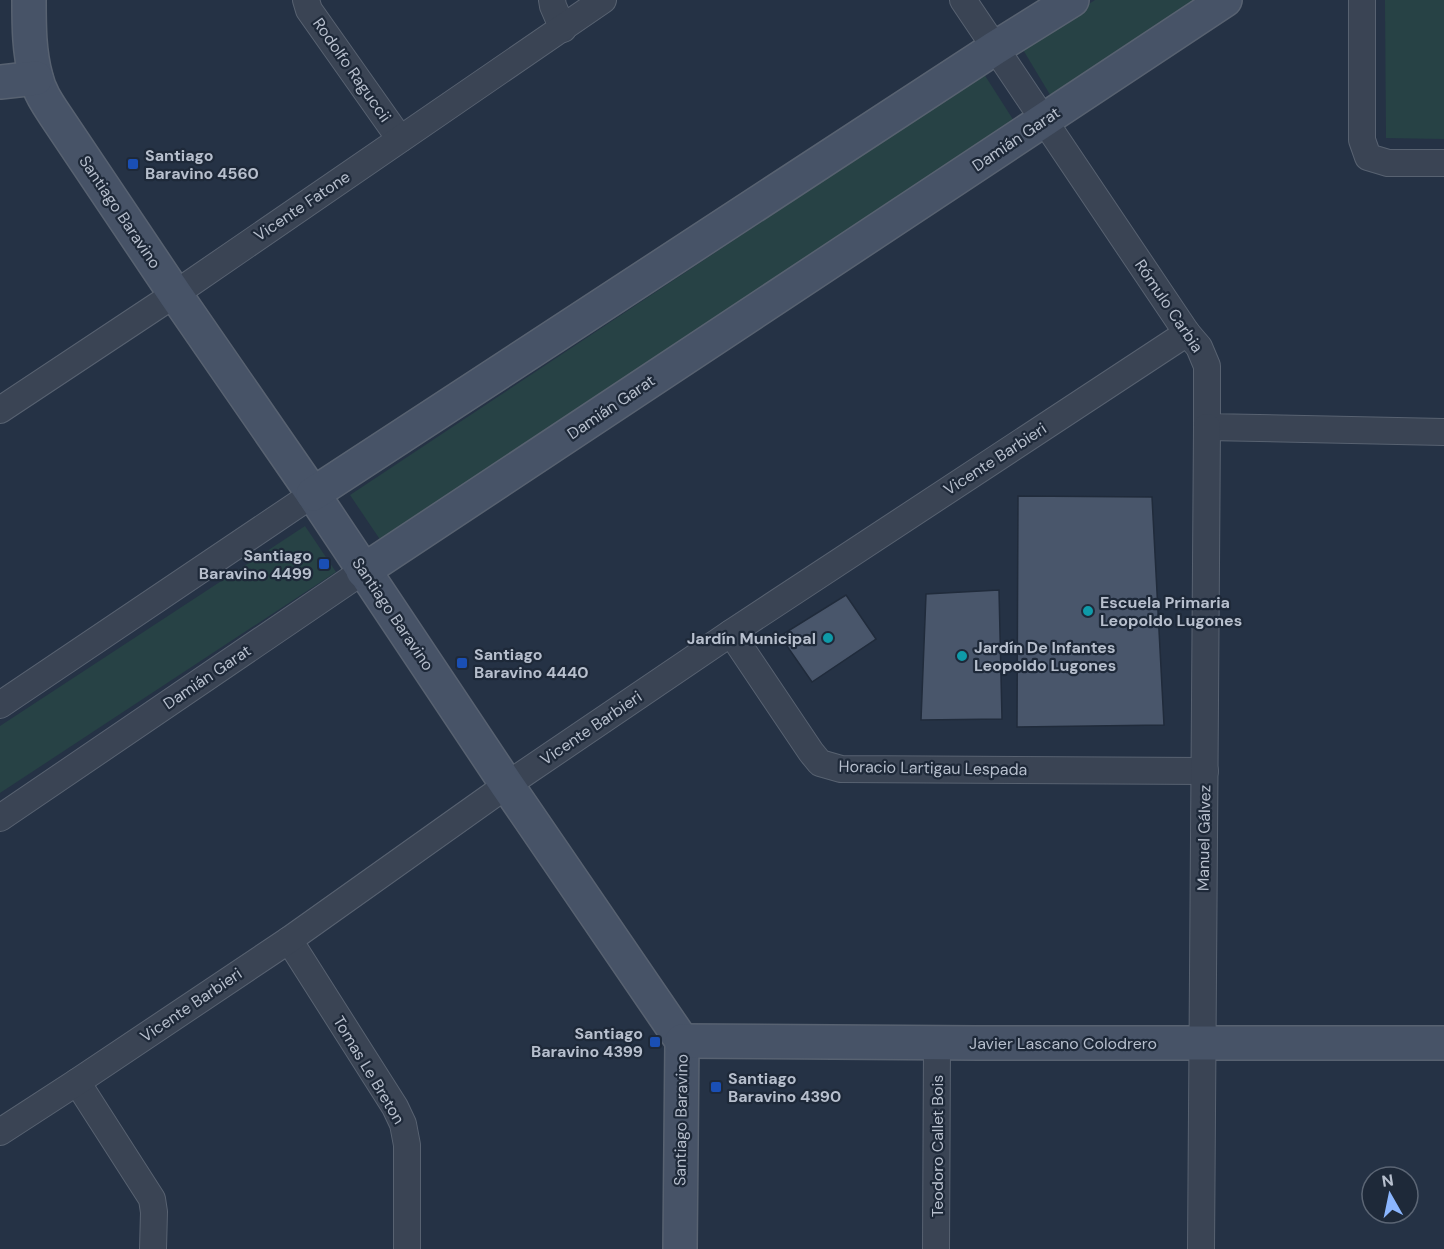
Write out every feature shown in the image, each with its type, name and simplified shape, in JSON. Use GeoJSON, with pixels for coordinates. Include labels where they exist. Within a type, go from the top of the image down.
{"type":"FeatureCollection","features":[{"type":"Feature","properties":{"kind":"main road","name":"Santiago Baravino"},"geometry":{"type":"LineString","coordinates":[[29,0],[29,31],[36,78],[55,116],[682,1041],[680,1249]]}},
{"type":"Feature","properties":{"kind":"main road"},"geometry":{"type":"LineString","coordinates":[[313,494],[1072,0]]}},
{"type":"Feature","properties":{"kind":"main road","name":"Damián Garat"},"geometry":{"type":"LineString","coordinates":[[363,571],[1224,0]]}},
{"type":"Feature","properties":{"kind":"main road"},"geometry":{"type":"LineString","coordinates":[[0,82],[36,78]]}},
{"type":"Feature","properties":{"kind":"main road","name":"Javier Lascano Colodrero"},"geometry":{"type":"LineString","coordinates":[[682,1041],[1444,1043]]}},
{"type":"Feature","properties":{"kind":"street","name":"Rodolfo Raguccii"},"geometry":{"type":"LineString","coordinates":[[306,0],[309,10],[400,139]]}},
{"type":"Feature","properties":{"kind":"street"},"geometry":{"type":"LineString","coordinates":[[552,0],[562,29]]}},
{"type":"Feature","properties":{"kind":"street","name":"Vicente Fatone"},"geometry":{"type":"LineString","coordinates":[[0,410],[175,294],[603,0]]}},
{"type":"Feature","properties":{"kind":"street","name":"Rómulo Carbia"},"geometry":{"type":"LineString","coordinates":[[963,0],[1187,333],[1199,347],[1207,366],[1207,428]]}},
{"type":"Feature","properties":{"kind":"street"},"geometry":{"type":"LineString","coordinates":[[1362,0],[1362,140],[1368,157],[1388,163],[1444,164]]}},
{"type":"Feature","properties":{"kind":"street","name":"Vicente Barbieri"},"geometry":{"type":"LineString","coordinates":[[0,1132],[289,940],[507,785],[731,633],[1187,333]]}},
{"type":"Feature","properties":{"kind":"street"},"geometry":{"type":"LineString","coordinates":[[1207,428],[1444,432]]}},
{"type":"Feature","properties":{"kind":"street","name":"Manuel Gálvez"},"geometry":{"type":"LineString","coordinates":[[1201,1249],[1207,428]]}},
{"type":"Feature","properties":{"kind":"street"},"geometry":{"type":"LineString","coordinates":[[0,705],[313,494]]}},
{"type":"Feature","properties":{"kind":"street","name":"Damián Garat"},"geometry":{"type":"LineString","coordinates":[[0,818],[363,571]]}},
{"type":"Feature","properties":{"kind":"street","name":"Horacio Lartigau Lespada"},"geometry":{"type":"LineString","coordinates":[[731,633],[820,763],[841,769],[1205,771]]}},
{"type":"Feature","properties":{"kind":"street","name":"Tomas Le Breton"},"geometry":{"type":"LineString","coordinates":[[289,940],[395,1107],[403,1124],[408,1156],[407,1249]]}},
{"type":"Feature","properties":{"kind":"street","name":"Teodoro Callet Bois"},"geometry":{"type":"LineString","coordinates":[[936,1249],[937,1043]]}},
{"type":"Feature","properties":{"kind":"street"},"geometry":{"type":"LineString","coordinates":[[77,1082],[152,1199],[153,1249]]}},
{"type":"Feature","properties":{"kind":"green space"},"geometry":{"type":"Polygon","coordinates":[[[1095,0],[1200,0],[1052,98],[1022,48],[1095,0]]]}},
{"type":"Feature","properties":{"kind":"green space"},"geometry":{"type":"Polygon","coordinates":[[[1385,0],[1444,0],[1444,139],[1386,138],[1385,0]]]}},
{"type":"Feature","properties":{"kind":"green space"},"geometry":{"type":"Polygon","coordinates":[[[984,74],[1014,121],[381,541],[350,495],[984,74]]]}},
{"type":"Feature","properties":{"kind":"green space"},"geometry":{"type":"Polygon","coordinates":[[[305,526],[336,572],[0,793],[0,726],[305,526]]]}},
{"type":"Feature","properties":{"kind":"building","name":"Escuela Primaria Leopoldo Lugones"},"geometry":{"type":"Polygon","coordinates":[[[1018,496],[1152,497],[1164,725],[1017,727],[1018,496]]]}},
{"type":"Feature","properties":{"kind":"building","name":"Jardín De Infantes Leopoldo Lugones"},"geometry":{"type":"Polygon","coordinates":[[[999,590],[1002,719],[921,720],[926,594],[999,590]]]}},
{"type":"Feature","properties":{"kind":"building","name":"Jardín Municipal"},"geometry":{"type":"Polygon","coordinates":[[[846,595],[876,639],[812,682],[780,636],[846,595]]]}},
{"type":"Feature","properties":{"kind":"place","name":"Santiago Baravino 4560"},"geometry":{"type":"Point","coordinates":[133,164]}},
{"type":"Feature","properties":{"kind":"place","name":"Santiago Baravino 4499"},"geometry":{"type":"Point","coordinates":[324,564]}},
{"type":"Feature","properties":{"kind":"place","name":"Escuela Primaria Leopoldo Lugones"},"geometry":{"type":"Point","coordinates":[1088,611]}},
{"type":"Feature","properties":{"kind":"place","name":"Jardín Municipal"},"geometry":{"type":"Point","coordinates":[828,638]}},
{"type":"Feature","properties":{"kind":"place","name":"Jardín De Infantes Leopoldo Lugones"},"geometry":{"type":"Point","coordinates":[962,656]}},
{"type":"Feature","properties":{"kind":"place","name":"Santiago Baravino 4440"},"geometry":{"type":"Point","coordinates":[462,663]}},
{"type":"Feature","properties":{"kind":"place","name":"Santiago Baravino 4399"},"geometry":{"type":"Point","coordinates":[655,1042]}},
{"type":"Feature","properties":{"kind":"place","name":"Santiago Baravino 4390"},"geometry":{"type":"Point","coordinates":[716,1087]}}]}
